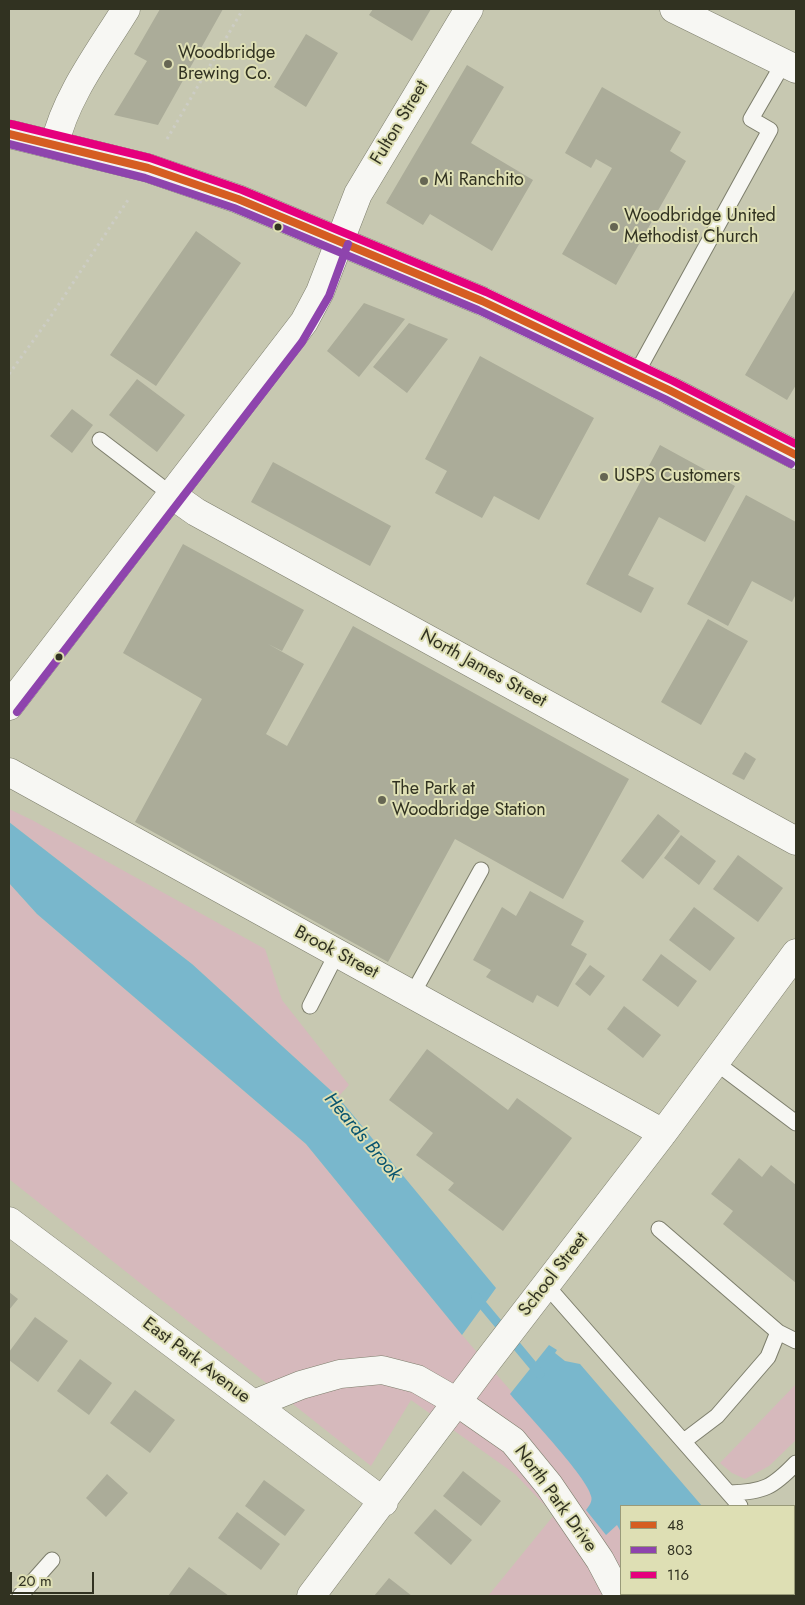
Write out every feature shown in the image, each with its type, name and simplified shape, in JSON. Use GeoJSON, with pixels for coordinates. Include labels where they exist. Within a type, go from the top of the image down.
{"type":"FeatureCollection","features":[{"type":"Feature","properties":{"kind":"main road"},"geometry":{"type":"LineString","coordinates":[[9,134],[139,166],[212,189],[482,301],[636,374],[796,455]]}},
{"type":"Feature","properties":{"kind":"street"},"geometry":{"type":"LineString","coordinates":[[55,144],[61,121],[71,100],[126,9]]}},
{"type":"Feature","properties":{"kind":"street","name":"Fulton Street"},"geometry":{"type":"LineString","coordinates":[[9,706],[304,322],[320,292],[358,194],[469,9]]}},
{"type":"Feature","properties":{"kind":"street"},"geometry":{"type":"LineString","coordinates":[[674,9],[790,66]]}},
{"type":"Feature","properties":{"kind":"street","name":"North James Street"},"geometry":{"type":"LineString","coordinates":[[172,495],[204,516],[796,842]]}},
{"type":"Feature","properties":{"kind":"street","name":"Brook Street"},"geometry":{"type":"LineString","coordinates":[[9,772],[663,1133]]}},
{"type":"Feature","properties":{"kind":"street","name":"School Street"},"geometry":{"type":"LineString","coordinates":[[311,1596],[384,1502],[525,1311],[663,1133],[796,953]]}},
{"type":"Feature","properties":{"kind":"street","name":"East Park Avenue"},"geometry":{"type":"LineString","coordinates":[[9,1221],[384,1502]]}},
{"type":"Feature","properties":{"kind":"street","name":"North Park Drive"},"geometry":{"type":"LineString","coordinates":[[254,1404],[300,1385],[340,1374],[382,1370],[417,1379],[457,1402],[513,1441],[549,1485],[600,1560],[619,1596]]}},
{"type":"Feature","properties":{"kind":"lane"},"geometry":{"type":"LineString","coordinates":[[636,374],[770,130],[751,119],[790,66]]}},
{"type":"Feature","properties":{"kind":"lane"},"geometry":{"type":"LineString","coordinates":[[100,440],[172,495]]}},
{"type":"Feature","properties":{"kind":"lane"},"geometry":{"type":"LineString","coordinates":[[412,995],[481,870]]}},
{"type":"Feature","properties":{"kind":"lane"},"geometry":{"type":"LineString","coordinates":[[310,1006],[338,953]]}},
{"type":"Feature","properties":{"kind":"lane"},"geometry":{"type":"LineString","coordinates":[[715,1062],[796,1123]]}},
{"type":"Feature","properties":{"kind":"lane"},"geometry":{"type":"LineString","coordinates":[[658,1229],[778,1332],[796,1341]]}},
{"type":"Feature","properties":{"kind":"lane"},"geometry":{"type":"LineString","coordinates":[[546,1285],[739,1505]]}},
{"type":"Feature","properties":{"kind":"lane"},"geometry":{"type":"LineString","coordinates":[[684,1440],[717,1416],[768,1357],[778,1332]]}},
{"type":"Feature","properties":{"kind":"lane"},"geometry":{"type":"LineString","coordinates":[[730,1494],[754,1492],[778,1482],[796,1463]]}},
{"type":"Feature","properties":{"kind":"lane"},"geometry":{"type":"LineString","coordinates":[[20,1596],[52,1560]]}},
{"type":"Feature","properties":{"kind":"path"},"geometry":{"type":"LineString","coordinates":[[167,139],[243,9]]}},
{"type":"Feature","properties":{"kind":"path"},"geometry":{"type":"LineString","coordinates":[[9,374],[49,319],[130,197]]}},
{"type":"Feature","properties":{"kind":"shaded area"},"geometry":{"type":"Polygon","coordinates":[[[9,809],[265,949],[282,1000],[349,1085],[338,1097],[192,964],[9,822],[9,809]]]}},
{"type":"Feature","properties":{"kind":"shaded area"},"geometry":{"type":"Polygon","coordinates":[[[9,883],[37,914],[306,1144],[462,1335],[586,1477],[620,1505],[620,1595],[778,1596],[488,1596],[554,1515],[515,1474],[411,1400],[371,1466],[9,1179],[9,883]]]}},
{"type":"Feature","properties":{"kind":"shaded area"},"geometry":{"type":"Polygon","coordinates":[[[796,1384],[796,1440],[769,1466],[745,1479],[732,1473],[720,1463],[796,1384]]]}},
{"type":"Feature","properties":{"kind":"water"},"geometry":{"type":"Polygon","coordinates":[[[9,822],[192,964],[338,1097],[496,1288],[462,1335],[306,1144],[37,914],[9,883],[9,822]]]}},
{"type":"Feature","properties":{"kind":"water"},"geometry":{"type":"Polygon","coordinates":[[[549,1345],[557,1350],[555,1353],[565,1361],[580,1364],[701,1505],[620,1505],[620,1530],[617,1525],[606,1535],[586,1510],[591,1498],[587,1487],[579,1475],[510,1394],[549,1345]]]}},
{"type":"Feature","properties":{"kind":"water"},"geometry":{"type":"Polygon","coordinates":[[[658,1595],[767,1596],[659,1596],[658,1595]]]}},
{"type":"Feature","properties":{"kind":"building","name":"Woodbridge Brewing Co."},"geometry":{"type":"Polygon","coordinates":[[[160,9],[223,9],[158,125],[114,115],[147,61],[134,54],[160,9]]]}},
{"type":"Feature","properties":{"kind":"building"},"geometry":{"type":"Polygon","coordinates":[[[373,9],[431,9],[412,41],[369,15],[373,9]]]}},
{"type":"Feature","properties":{"kind":"building"},"geometry":{"type":"Polygon","coordinates":[[[306,34],[338,53],[306,107],[274,87],[306,34]]]}},
{"type":"Feature","properties":{"kind":"building"},"geometry":{"type":"Polygon","coordinates":[[[467,65],[504,87],[471,143],[533,180],[492,251],[430,214],[423,225],[386,203],[467,65]]]}},
{"type":"Feature","properties":{"kind":"building"},"geometry":{"type":"Polygon","coordinates":[[[602,87],[681,132],[670,151],[686,161],[616,285],[562,254],[612,168],[596,159],[591,168],[565,153],[602,87]]]}},
{"type":"Feature","properties":{"kind":"building"},"geometry":{"type":"Polygon","coordinates":[[[196,231],[241,263],[156,386],[110,355],[196,231]]]}},
{"type":"Feature","properties":{"kind":"building"},"geometry":{"type":"Polygon","coordinates":[[[796,288],[796,385],[787,400],[745,375],[796,288]]]}},
{"type":"Feature","properties":{"kind":"building"},"geometry":{"type":"Polygon","coordinates":[[[364,303],[405,319],[359,377],[327,351],[364,303]]]}},
{"type":"Feature","properties":{"kind":"building"},"geometry":{"type":"Polygon","coordinates":[[[409,323],[448,339],[407,393],[373,367],[409,323]]]}},
{"type":"Feature","properties":{"kind":"building"},"geometry":{"type":"Polygon","coordinates":[[[480,356],[594,418],[539,520],[494,496],[482,518],[435,493],[447,471],[425,459],[480,356]]]}},
{"type":"Feature","properties":{"kind":"building"},"geometry":{"type":"Polygon","coordinates":[[[137,379],[185,415],[157,452],[109,415],[137,379]]]}},
{"type":"Feature","properties":{"kind":"building"},"geometry":{"type":"Polygon","coordinates":[[[72,409],[93,425],[72,453],[50,436],[72,409]]]}},
{"type":"Feature","properties":{"kind":"building"},"geometry":{"type":"Polygon","coordinates":[[[660,445],[735,486],[705,542],[659,517],[628,575],[654,588],[641,613],[586,584],[660,445]]]}},
{"type":"Feature","properties":{"kind":"building"},"geometry":{"type":"Polygon","coordinates":[[[273,462],[391,526],[370,566],[251,502],[273,462]]]}},
{"type":"Feature","properties":{"kind":"building"},"geometry":{"type":"Polygon","coordinates":[[[746,495],[796,522],[796,594],[792,602],[752,581],[728,626],[687,604],[746,495]]]}},
{"type":"Feature","properties":{"kind":"building","name":"The Park at Woodbridge Station"},"geometry":{"type":"Polygon","coordinates":[[[183,544],[304,610],[282,651],[268,644],[304,664],[266,734],[287,746],[353,626],[629,779],[563,899],[455,839],[388,962],[135,822],[202,699],[123,653],[183,544]]]}},
{"type":"Feature","properties":{"kind":"building"},"geometry":{"type":"Polygon","coordinates":[[[708,619],[748,641],[701,725],[661,702],[708,619]]]}},
{"type":"Feature","properties":{"kind":"building"},"geometry":{"type":"Polygon","coordinates":[[[745,752],[756,759],[744,780],[732,774],[745,752]]]}},
{"type":"Feature","properties":{"kind":"building"},"geometry":{"type":"Polygon","coordinates":[[[658,814],[680,831],[643,879],[621,861],[658,814]]]}},
{"type":"Feature","properties":{"kind":"building"},"geometry":{"type":"Polygon","coordinates":[[[681,835],[716,861],[699,885],[664,858],[681,835]]]}},
{"type":"Feature","properties":{"kind":"building"},"geometry":{"type":"Polygon","coordinates":[[[738,855],[783,888],[758,922],[713,889],[738,855]]]}},
{"type":"Feature","properties":{"kind":"building"},"geometry":{"type":"Polygon","coordinates":[[[530,891],[584,921],[571,945],[587,954],[558,1007],[537,995],[533,1003],[486,977],[491,970],[473,960],[502,907],[516,916],[530,891]]]}},
{"type":"Feature","properties":{"kind":"building"},"geometry":{"type":"Polygon","coordinates":[[[694,907],[735,938],[710,971],[669,940],[694,907]]]}},
{"type":"Feature","properties":{"kind":"building"},"geometry":{"type":"Polygon","coordinates":[[[661,954],[697,981],[678,1007],[642,980],[661,954]]]}},
{"type":"Feature","properties":{"kind":"building"},"geometry":{"type":"Polygon","coordinates":[[[590,965],[605,976],[590,996],[575,984],[590,965]]]}},
{"type":"Feature","properties":{"kind":"building"},"geometry":{"type":"Polygon","coordinates":[[[624,1006],[661,1035],[643,1058],[607,1029],[624,1006]]]}},
{"type":"Feature","properties":{"kind":"building"},"geometry":{"type":"Polygon","coordinates":[[[427,1049],[508,1110],[517,1098],[572,1138],[503,1231],[448,1190],[454,1183],[416,1155],[433,1133],[389,1100],[427,1049]]]}},
{"type":"Feature","properties":{"kind":"building"},"geometry":{"type":"Polygon","coordinates":[[[739,1158],[762,1177],[771,1165],[796,1185],[796,1283],[723,1224],[733,1211],[711,1194],[739,1158]]]}},
{"type":"Feature","properties":{"kind":"building"},"geometry":{"type":"Polygon","coordinates":[[[9,1292],[18,1299],[9,1310],[9,1292]]]}},
{"type":"Feature","properties":{"kind":"building"},"geometry":{"type":"Polygon","coordinates":[[[35,1317],[68,1341],[38,1382],[9,1360],[9,1352],[35,1317]]]}},
{"type":"Feature","properties":{"kind":"building"},"geometry":{"type":"Polygon","coordinates":[[[80,1359],[112,1383],[89,1415],[57,1391],[80,1359]]]}},
{"type":"Feature","properties":{"kind":"building"},"geometry":{"type":"Polygon","coordinates":[[[135,1390],[175,1420],[150,1453],[110,1423],[135,1390]]]}},
{"type":"Feature","properties":{"kind":"building"},"geometry":{"type":"Polygon","coordinates":[[[463,1471],[501,1501],[481,1526],[443,1496],[463,1471]]]}},
{"type":"Feature","properties":{"kind":"building"},"geometry":{"type":"Polygon","coordinates":[[[107,1474],[128,1493],[106,1517],[86,1498],[107,1474]]]}},
{"type":"Feature","properties":{"kind":"building"},"geometry":{"type":"Polygon","coordinates":[[[264,1480],[305,1510],[285,1536],[245,1506],[264,1480]]]}},
{"type":"Feature","properties":{"kind":"building"},"geometry":{"type":"Polygon","coordinates":[[[435,1509],[472,1540],[451,1565],[414,1533],[435,1509]]]}},
{"type":"Feature","properties":{"kind":"building"},"geometry":{"type":"Polygon","coordinates":[[[237,1512],[280,1544],[261,1570],[218,1538],[237,1512]]]}},
{"type":"Feature","properties":{"kind":"building"},"geometry":{"type":"Polygon","coordinates":[[[189,1567],[229,1596],[168,1596],[189,1567]]]}},
{"type":"Feature","properties":{"kind":"building"},"geometry":{"type":"Polygon","coordinates":[[[389,1578],[412,1596],[374,1596],[389,1578]]]}},
{"type":"Feature","properties":{"kind":"waterway","name":"Heards Brook"},"geometry":{"type":"LineString","coordinates":[[476,1297],[540,1374]]}},
{"type":"Feature","properties":{"kind":"transit line","name":"116"},"geometry":{"type":"LineString","coordinates":[[11,124],[150,158],[242,190],[486,292],[673,381],[796,444]]}},
{"type":"Feature","properties":{"kind":"transit line","name":"48"},"geometry":{"type":"LineString","coordinates":[[9,134],[148,168],[238,199],[482,301],[669,390],[796,455]]}},
{"type":"Feature","properties":{"kind":"transit line","name":"803"},"geometry":{"type":"LineString","coordinates":[[9,144],[145,178],[234,208],[478,310],[665,399],[791,464]]}},
{"type":"Feature","properties":{"kind":"transit line","name":"803"},"geometry":{"type":"LineString","coordinates":[[17,712],[302,342],[329,296],[348,244]]}},
{"type":"Feature","properties":{"kind":"place","name":"Woodbridge Brewing Co."},"geometry":{"type":"Point","coordinates":[168,64]}},
{"type":"Feature","properties":{"kind":"place","name":"Mi Ranchito"},"geometry":{"type":"Point","coordinates":[424,181]}},
{"type":"Feature","properties":{"kind":"place","name":"Woodbridge United Methodist Church"},"geometry":{"type":"Point","coordinates":[614,227]}},
{"type":"Feature","properties":{"kind":"place","name":"USPS Customers"},"geometry":{"type":"Point","coordinates":[604,477]}},
{"type":"Feature","properties":{"kind":"place","name":"The Park at Woodbridge Station"},"geometry":{"type":"Point","coordinates":[382,800]}}]}
